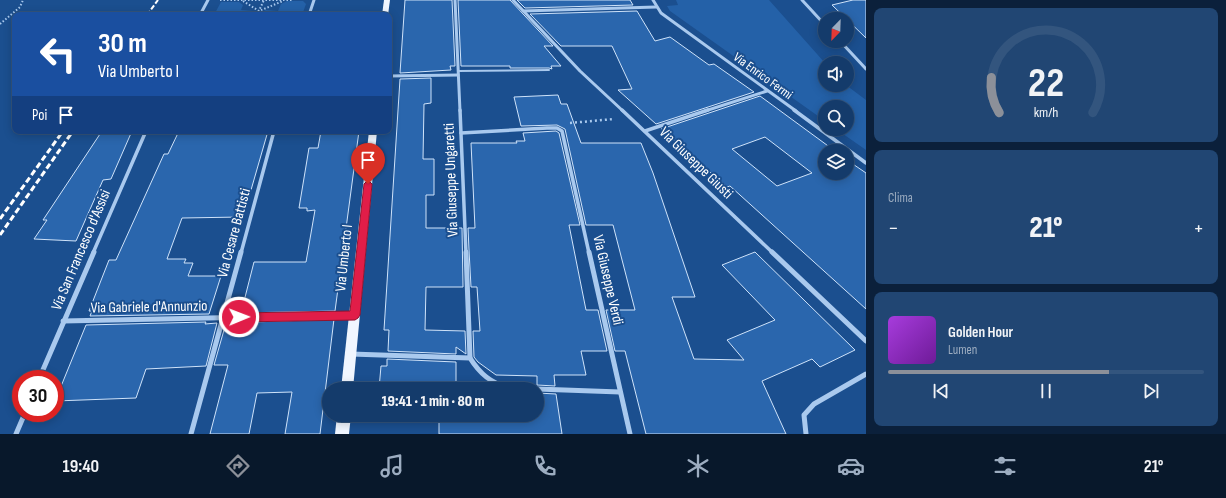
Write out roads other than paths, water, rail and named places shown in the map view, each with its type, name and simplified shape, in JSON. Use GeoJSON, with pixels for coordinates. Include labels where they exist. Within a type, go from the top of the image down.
{"type":"FeatureCollection","features":[{"type":"Feature","properties":{"kind":"main road"},"geometry":{"type":"LineString","coordinates":[[385,12],[387,0]]}},
{"type":"Feature","properties":{"kind":"main road","name":"Via Umberto I"},"geometry":{"type":"LineString","coordinates":[[348,382],[373,134]]}},
{"type":"Feature","properties":{"kind":"main road"},"geometry":{"type":"LineString","coordinates":[[342,434],[343,422]]}},
{"type":"Feature","properties":{"kind":"street"},"geometry":{"type":"LineString","coordinates":[[202,12],[208,0]]}},
{"type":"Feature","properties":{"kind":"street"},"geometry":{"type":"LineString","coordinates":[[310,12],[314,0]]}},
{"type":"Feature","properties":{"kind":"street","name":"Via Giuseppe Ungaretti"},"geometry":{"type":"LineString","coordinates":[[455,0],[470,358]]}},
{"type":"Feature","properties":{"kind":"street","name":"Via Giuseppe Giusti"},"geometry":{"type":"LineString","coordinates":[[513,0],[580,71],[631,117],[866,341]]}},
{"type":"Feature","properties":{"kind":"street","name":"Via Enrico Fermi"},"geometry":{"type":"LineString","coordinates":[[653,0],[661,13],[866,163]]}},
{"type":"Feature","properties":{"kind":"street"},"geometry":{"type":"LineString","coordinates":[[802,0],[818,17]]}},
{"type":"Feature","properties":{"kind":"street"},"geometry":{"type":"LineString","coordinates":[[523,11],[656,7]]}},
{"type":"Feature","properties":{"kind":"street"},"geometry":{"type":"LineString","coordinates":[[846,48],[866,69]]}},
{"type":"Feature","properties":{"kind":"street"},"geometry":{"type":"LineString","coordinates":[[392,76],[458,73]]}},
{"type":"Feature","properties":{"kind":"street"},"geometry":{"type":"LineString","coordinates":[[645,131],[767,91]]}},
{"type":"Feature","properties":{"kind":"street","name":"Via Giuseppe Verdi"},"geometry":{"type":"LineString","coordinates":[[461,133],[557,128],[562,131],[630,434]]}},
{"type":"Feature","properties":{"kind":"street","name":"Via San Francesco d'Assisi"},"geometry":{"type":"LineString","coordinates":[[43,370],[145,134]]}},
{"type":"Feature","properties":{"kind":"street","name":"Via Cesare Battisti"},"geometry":{"type":"LineString","coordinates":[[191,434],[273,134]]}},
{"type":"Feature","properties":{"kind":"street","name":"Via Gabriele d'Annunzio"},"geometry":{"type":"LineString","coordinates":[[63,320],[355,315]]}},
{"type":"Feature","properties":{"kind":"street"},"geometry":{"type":"LineString","coordinates":[[351,354],[470,358],[478,372],[494,384],[509,388],[620,392]]}},
{"type":"Feature","properties":{"kind":"street"},"geometry":{"type":"LineString","coordinates":[[806,434],[804,415],[814,404],[866,374]]}},
{"type":"Feature","properties":{"kind":"street"},"geometry":{"type":"LineString","coordinates":[[16,434],[21,422]]}},
{"type":"Feature","properties":{"kind":"lane"},"geometry":{"type":"LineString","coordinates":[[458,73],[549,70]]}},
{"type":"Feature","properties":{"kind":"railway"},"geometry":{"type":"LineString","coordinates":[[149,12],[158,0]]}},
{"type":"Feature","properties":{"kind":"railway"},"geometry":{"type":"LineString","coordinates":[[0,219],[61,134]]}},
{"type":"Feature","properties":{"kind":"railway"},"geometry":{"type":"LineString","coordinates":[[0,235],[71,134]]}}]}
